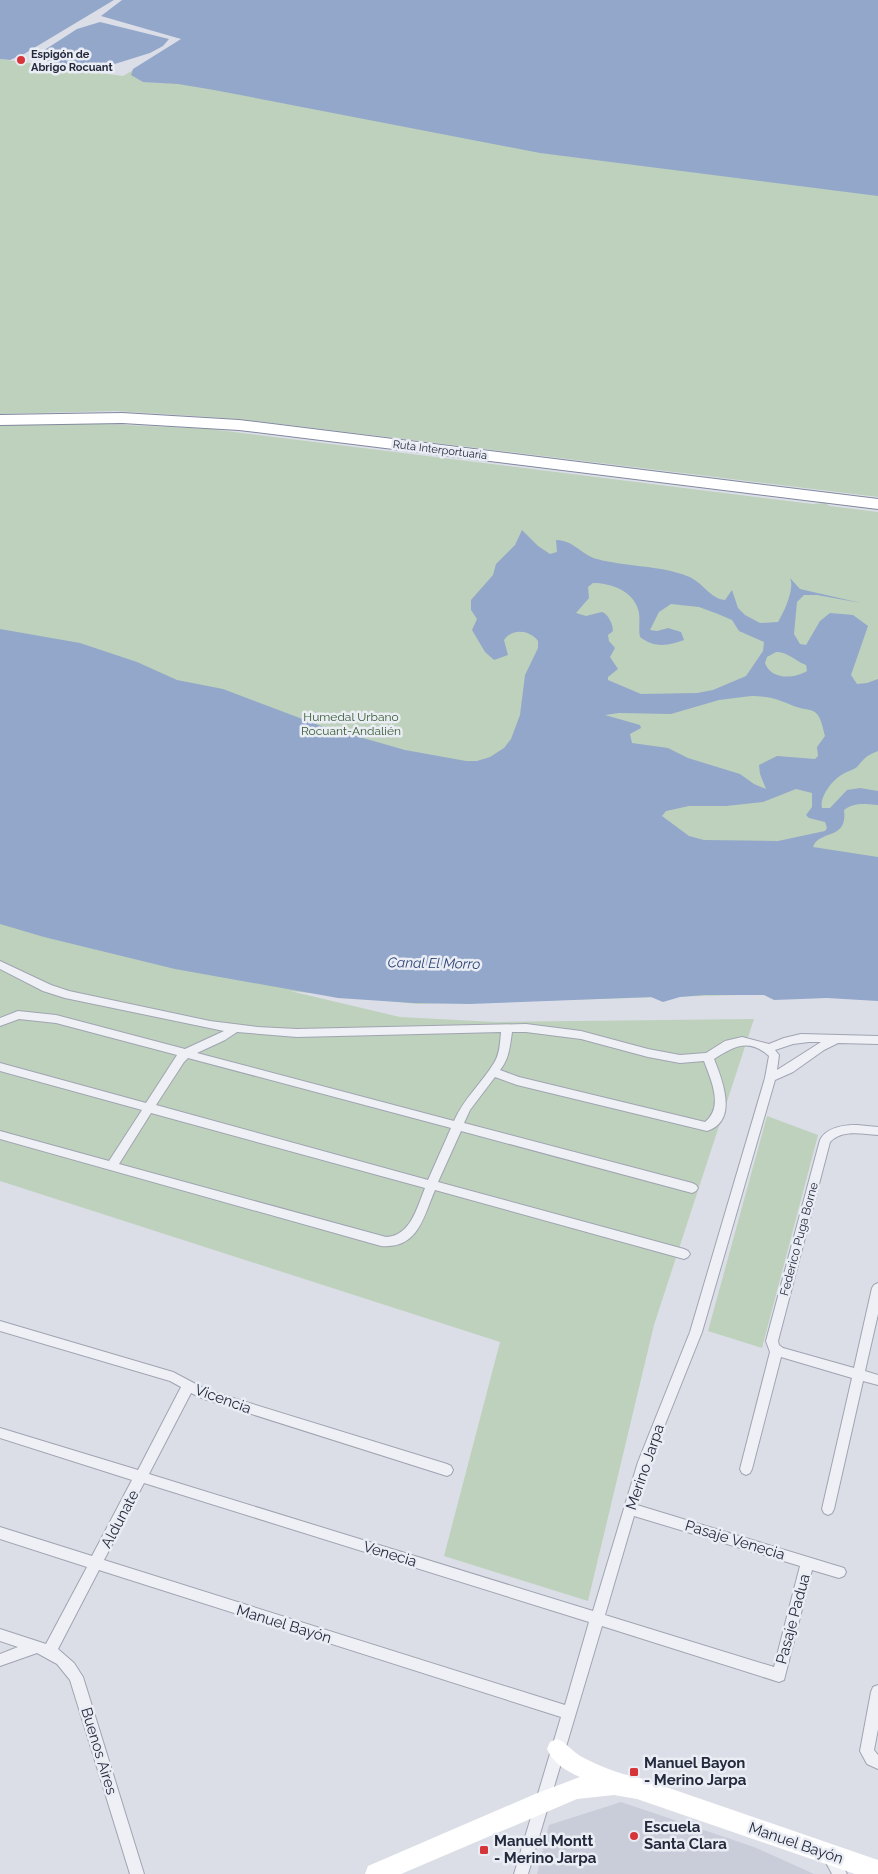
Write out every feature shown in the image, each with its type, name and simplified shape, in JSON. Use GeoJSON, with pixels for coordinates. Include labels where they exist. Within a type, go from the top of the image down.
{"type":"FeatureCollection","features":[{"type":"Feature","properties":{"kind":"highway","name":"Ruta Interportuaria"},"geometry":{"type":"LineString","coordinates":[[0,420],[122,418],[248,426],[878,504]]}},
{"type":"Feature","properties":{"kind":"street"},"geometry":{"type":"LineString","coordinates":[[0,965],[47,988],[69,995],[234,1029],[297,1033],[507,1028],[563,1032],[664,1057],[691,1059],[708,1057],[738,1041],[751,1042],[768,1049],[782,1041],[801,1037],[878,1040]]}},
{"type":"Feature","properties":{"kind":"street"},"geometry":{"type":"LineString","coordinates":[[0,1022],[18,1015],[40,1016],[692,1188]]}},
{"type":"Feature","properties":{"kind":"street"},"geometry":{"type":"LineString","coordinates":[[0,1135],[388,1242],[400,1240],[410,1233],[470,1099],[493,1072],[504,1055],[507,1028]]}},
{"type":"Feature","properties":{"kind":"street"},"geometry":{"type":"LineString","coordinates":[[112,1165],[185,1054],[220,1039],[234,1029]]}},
{"type":"Feature","properties":{"kind":"street"},"geometry":{"type":"LineString","coordinates":[[770,1078],[789,1069],[820,1047],[837,1039]]}},
{"type":"Feature","properties":{"kind":"street","name":"Merino Jarpa"},"geometry":{"type":"LineString","coordinates":[[521,1874],[630,1509],[654,1436],[676,1386],[704,1308],[775,1062],[774,1055],[768,1049]]}},
{"type":"Feature","properties":{"kind":"street"},"geometry":{"type":"LineString","coordinates":[[493,1072],[517,1081],[707,1127],[712,1124],[717,1116],[720,1104],[719,1086],[708,1057]]}},
{"type":"Feature","properties":{"kind":"street"},"geometry":{"type":"LineString","coordinates":[[0,1067],[684,1254]]}},
{"type":"Feature","properties":{"kind":"street","name":"Federico Puga Borne"},"geometry":{"type":"LineString","coordinates":[[746,1469],[777,1350],[772,1341],[824,1144],[828,1137],[836,1132],[846,1130],[878,1131]]}},
{"type":"Feature","properties":{"kind":"street"},"geometry":{"type":"LineString","coordinates":[[828,1509],[878,1288]]}},
{"type":"Feature","properties":{"kind":"street","name":"Vicencia"},"geometry":{"type":"LineString","coordinates":[[0,1326],[173,1377],[204,1394],[447,1470]]}},
{"type":"Feature","properties":{"kind":"street"},"geometry":{"type":"LineString","coordinates":[[777,1350],[878,1380]]}},
{"type":"Feature","properties":{"kind":"street","name":"Aldunate"},"geometry":{"type":"LineString","coordinates":[[43,1649],[96,1564],[188,1386]]}},
{"type":"Feature","properties":{"kind":"street","name":"Venecia"},"geometry":{"type":"LineString","coordinates":[[0,1433],[779,1675]]}},
{"type":"Feature","properties":{"kind":"street","name":"Pasaje Venecia"},"geometry":{"type":"LineString","coordinates":[[630,1509],[839,1572]]}},
{"type":"Feature","properties":{"kind":"street","name":"Manuel Bayón"},"geometry":{"type":"LineString","coordinates":[[0,1533],[568,1713]]}},
{"type":"Feature","properties":{"kind":"street","name":"Pasaje Padua"},"geometry":{"type":"LineString","coordinates":[[779,1675],[808,1562]]}},
{"type":"Feature","properties":{"kind":"street","name":"Buenos Aires"},"geometry":{"type":"LineString","coordinates":[[0,1635],[43,1649],[64,1660],[76,1677],[137,1874]]}},
{"type":"Feature","properties":{"kind":"street"},"geometry":{"type":"LineString","coordinates":[[0,1660],[43,1649]]}},
{"type":"Feature","properties":{"kind":"street"},"geometry":{"type":"LineString","coordinates":[[878,1692],[867,1751],[872,1759],[878,1762]]}},
{"type":"Feature","properties":{"kind":"street"},"geometry":{"type":"LineString","coordinates":[[558,1749],[573,1764],[625,1785]]}},
{"type":"Feature","properties":{"kind":"street","name":"Manuel Bayón"},"geometry":{"type":"LineString","coordinates":[[376,1874],[542,1801],[589,1785],[625,1785],[828,1854],[877,1866]]}},
{"type":"Feature","properties":{"kind":"street"},"geometry":{"type":"LineString","coordinates":[[828,1854],[840,1874]]}},
{"type":"Feature","properties":{"kind":"shaded area","name":"Escuela Santa Clara"},"geometry":{"type":"Polygon","coordinates":[[[621,1802],[754,1847],[814,1874],[537,1874],[549,1825],[621,1802]]]}},
{"type":"Feature","properties":{"kind":"green space"},"geometry":{"type":"Polygon","coordinates":[[[186,39],[878,170],[878,497],[239,419],[116,411],[0,414],[0,59],[123,76],[186,39]]]}},
{"type":"Feature","properties":{"kind":"green space","name":"Humedal Urbano Rocuant-Andalién"},"geometry":{"type":"Polygon","coordinates":[[[83,423],[210,429],[813,504],[825,503],[830,506],[878,512],[878,997],[811,993],[417,1004],[290,991],[400,1017],[496,1022],[754,1019],[654,1325],[588,1601],[444,1556],[500,1342],[0,1181],[0,425],[83,423]]]}},
{"type":"Feature","properties":{"kind":"green space"},"geometry":{"type":"Polygon","coordinates":[[[767,1116],[818,1135],[762,1348],[708,1331],[767,1116]]]}},
{"type":"Feature","properties":{"kind":"water"},"geometry":{"type":"Polygon","coordinates":[[[0,0],[114,0],[24,54],[10,60],[0,59],[0,0]]]}},
{"type":"Feature","properties":{"kind":"water"},"geometry":{"type":"Polygon","coordinates":[[[122,0],[878,0],[878,196],[540,153],[214,90],[178,84],[143,82],[131,75],[133,69],[181,39],[101,16],[122,0]]]}},
{"type":"Feature","properties":{"kind":"water"},"geometry":{"type":"Polygon","coordinates":[[[100,22],[169,39],[163,46],[150,53],[105,67],[78,68],[32,58],[77,29],[100,22]]]}},
{"type":"Feature","properties":{"kind":"water","name":"Canal El Morro"},"geometry":{"type":"Polygon","coordinates":[[[522,530],[538,546],[550,554],[557,552],[556,540],[568,542],[597,559],[676,572],[692,578],[720,599],[725,600],[732,590],[738,608],[745,615],[760,623],[778,622],[790,594],[790,578],[800,589],[861,603],[817,595],[804,595],[797,602],[794,634],[800,644],[806,645],[820,621],[830,613],[853,615],[868,626],[851,675],[857,684],[878,679],[878,751],[864,759],[857,767],[835,780],[825,794],[822,808],[830,808],[847,790],[860,788],[878,791],[878,805],[864,804],[848,807],[844,810],[844,820],[838,831],[821,838],[813,847],[878,857],[878,1001],[827,998],[774,1000],[764,995],[704,995],[680,997],[663,1002],[651,997],[469,1004],[413,1003],[338,998],[175,969],[44,937],[0,924],[0,629],[80,643],[137,662],[177,680],[223,689],[321,726],[405,750],[466,761],[477,761],[490,757],[504,748],[511,739],[520,715],[525,675],[538,648],[538,641],[535,637],[526,633],[516,632],[507,636],[504,640],[508,655],[494,660],[485,652],[472,630],[477,619],[471,610],[471,600],[493,575],[496,564],[515,545],[522,530]],[[593,583],[588,587],[589,598],[576,613],[586,616],[602,612],[611,622],[613,631],[608,635],[609,641],[615,648],[610,657],[618,669],[608,677],[608,680],[641,694],[697,693],[713,690],[746,676],[763,651],[764,642],[739,631],[732,620],[699,607],[671,604],[659,612],[650,630],[657,631],[668,628],[681,632],[684,640],[667,645],[645,641],[640,637],[638,609],[635,602],[626,592],[606,584],[593,583]],[[776,652],[767,657],[765,663],[768,669],[777,675],[796,676],[807,671],[806,665],[784,653],[776,652]],[[761,696],[719,700],[671,714],[619,713],[605,715],[640,725],[641,728],[630,734],[632,743],[668,748],[688,758],[740,774],[754,784],[766,789],[760,774],[759,765],[777,756],[815,759],[818,756],[817,747],[825,736],[817,713],[761,696]],[[796,789],[763,802],[726,806],[689,806],[666,811],[662,816],[689,836],[704,840],[778,841],[825,831],[827,828],[825,822],[809,818],[806,815],[812,807],[812,793],[796,789]]]}},
{"type":"Feature","properties":{"kind":"place","name":"Espigón de Abrigo Rocuant"},"geometry":{"type":"Point","coordinates":[21,60]}},
{"type":"Feature","properties":{"kind":"place","name":"Manuel Bayon - Merino Jarpa"},"geometry":{"type":"Point","coordinates":[634,1772]}},
{"type":"Feature","properties":{"kind":"place","name":"Escuela Santa Clara"},"geometry":{"type":"Point","coordinates":[634,1836]}},
{"type":"Feature","properties":{"kind":"place","name":"Manuel Montt - Merino Jarpa"},"geometry":{"type":"Point","coordinates":[484,1850]}}]}
